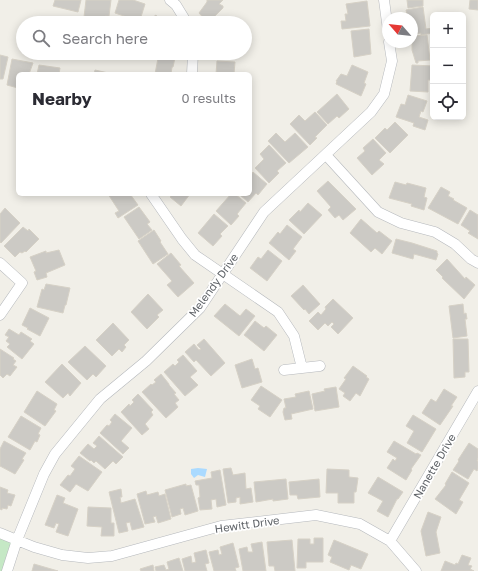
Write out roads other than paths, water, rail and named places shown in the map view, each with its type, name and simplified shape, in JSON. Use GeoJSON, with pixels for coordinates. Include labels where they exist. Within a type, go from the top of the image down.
{"type":"FeatureCollection","features":[{"type":"Feature","properties":{"kind":"street"},"geometry":{"type":"LineString","coordinates":[[384,0],[386,12]]}},
{"type":"Feature","properties":{"kind":"street"},"geometry":{"type":"LineString","coordinates":[[175,2],[183,16]]}},
{"type":"Feature","properties":{"kind":"street","name":"Melendy Drive"},"geometry":{"type":"LineString","coordinates":[[7,571],[17,540],[44,474],[55,454],[100,399],[146,361],[200,308],[264,212],[371,112],[384,94],[392,61],[391,48]]}},
{"type":"Feature","properties":{"kind":"street"},"geometry":{"type":"LineString","coordinates":[[192,72],[193,60]]}},
{"type":"Feature","properties":{"kind":"street"},"geometry":{"type":"LineString","coordinates":[[326,155],[378,212],[401,223],[435,232],[455,244],[471,259],[478,263]]}},
{"type":"Feature","properties":{"kind":"street"},"geometry":{"type":"LineString","coordinates":[[152,196],[178,234],[195,255],[222,275],[278,312],[294,336],[302,368]]}},
{"type":"Feature","properties":{"kind":"street"},"geometry":{"type":"LineString","coordinates":[[0,263],[22,283],[0,314]]}},
{"type":"Feature","properties":{"kind":"street"},"geometry":{"type":"LineString","coordinates":[[284,370],[320,366]]}},
{"type":"Feature","properties":{"kind":"street","name":"Nanette Drive"},"geometry":{"type":"LineString","coordinates":[[390,542],[478,391]]}},
{"type":"Feature","properties":{"kind":"street","name":"Hewitt Drive"},"geometry":{"type":"LineString","coordinates":[[0,533],[62,555],[88,558],[112,556],[221,526],[316,516],[360,524],[390,542],[416,571]]}},
{"type":"Feature","properties":{"kind":"water"},"geometry":{"type":"Polygon","coordinates":[[[191,469],[207,469],[205,477],[198,475],[194,478],[191,474],[191,469]]]}}]}
